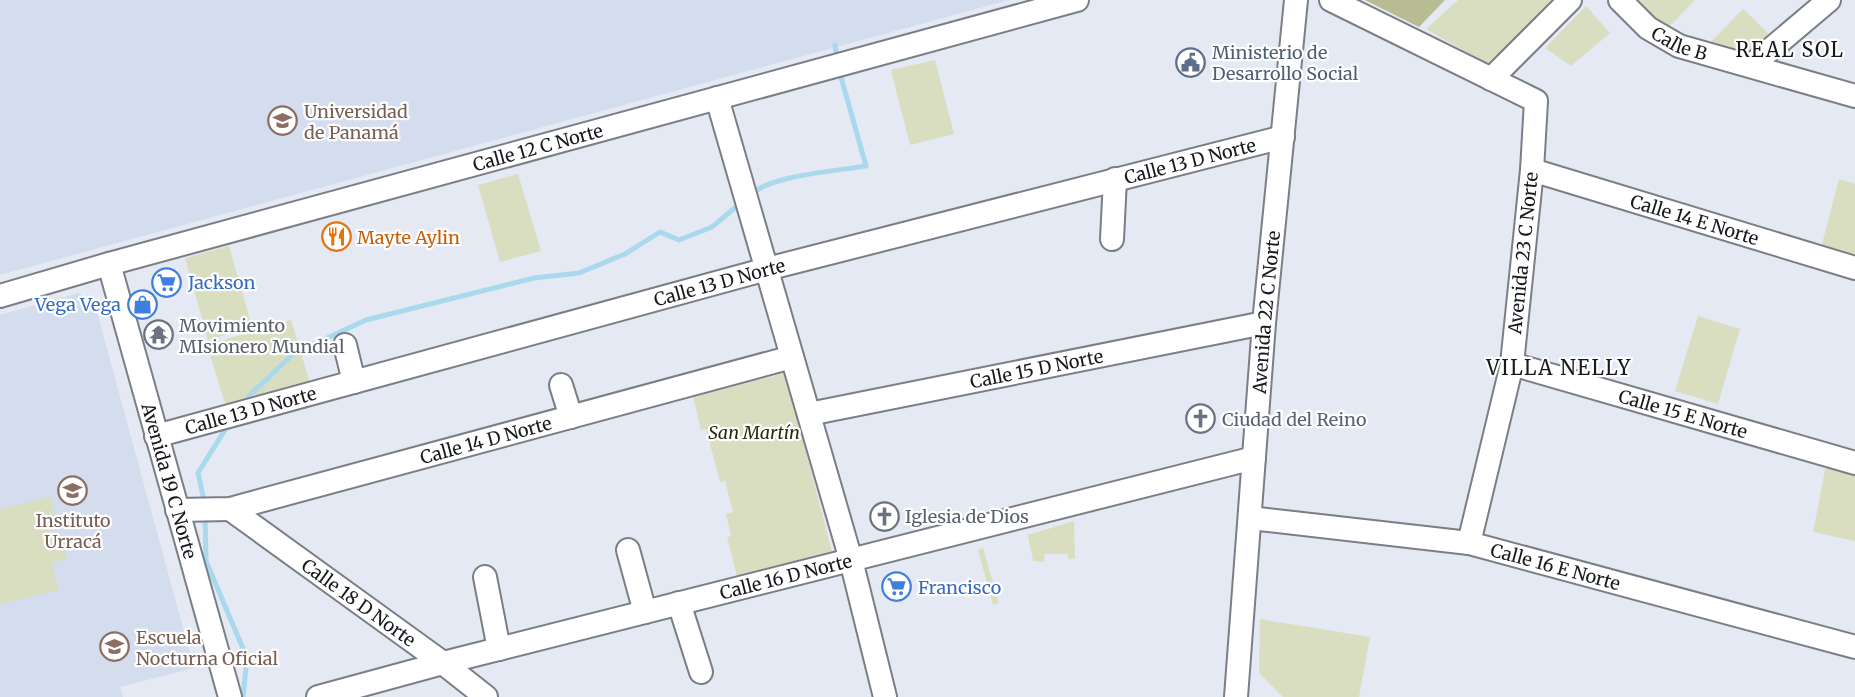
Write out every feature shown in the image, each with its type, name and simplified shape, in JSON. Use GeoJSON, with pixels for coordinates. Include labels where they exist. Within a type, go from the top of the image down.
{"type":"FeatureCollection","features":[{"type":"Feature","properties":{"kind":"street","name":"Calle 12 C Norte"},"geometry":{"type":"LineString","coordinates":[[0,296],[109,264],[1077,0]]}},
{"type":"Feature","properties":{"kind":"street","name":"Avenida 22 C Norte"},"geometry":{"type":"LineString","coordinates":[[1237,696],[1264,322],[1296,0]]}},
{"type":"Feature","properties":{"kind":"street"},"geometry":{"type":"LineString","coordinates":[[1331,0],[1491,79],[1570,0]]}},
{"type":"Feature","properties":{"kind":"street","name":"Calle B"},"geometry":{"type":"LineString","coordinates":[[1620,0],[1648,28],[1679,46],[1855,96]]}},
{"type":"Feature","properties":{"kind":"street"},"geometry":{"type":"LineString","coordinates":[[1751,66],[1830,0]]}},
{"type":"Feature","properties":{"kind":"street","name":"Avenida 23 C Norte"},"geometry":{"type":"LineString","coordinates":[[1469,543],[1512,364],[1532,170],[1536,101],[1491,79]]}},
{"type":"Feature","properties":{"kind":"street"},"geometry":{"type":"LineString","coordinates":[[717,98],[851,560],[885,697]]}},
{"type":"Feature","properties":{"kind":"street","name":"Calle 13 D Norte"},"geometry":{"type":"LineString","coordinates":[[156,436],[767,269],[1283,137]]}},
{"type":"Feature","properties":{"kind":"street","name":"Calle 14 E Norte"},"geometry":{"type":"LineString","coordinates":[[1532,170],[1855,268]]}},
{"type":"Feature","properties":{"kind":"street"},"geometry":{"type":"LineString","coordinates":[[1112,239],[1115,179]]}},
{"type":"Feature","properties":{"kind":"street","name":"Avenida 19 C Norte"},"geometry":{"type":"LineString","coordinates":[[109,264],[230,697]]}},
{"type":"Feature","properties":{"kind":"street","name":"Calle 15 D Norte"},"geometry":{"type":"LineString","coordinates":[[809,414],[1264,322]]}},
{"type":"Feature","properties":{"kind":"street"},"geometry":{"type":"LineString","coordinates":[[345,345],[354,382]]}},
{"type":"Feature","properties":{"kind":"street","name":"Calle 14 D Norte"},"geometry":{"type":"LineString","coordinates":[[177,510],[230,509],[792,357]]}},
{"type":"Feature","properties":{"kind":"street","name":"Calle 15 E Norte"},"geometry":{"type":"LineString","coordinates":[[1512,364],[1855,463]]}},
{"type":"Feature","properties":{"kind":"street"},"geometry":{"type":"LineString","coordinates":[[561,385],[571,417]]}},
{"type":"Feature","properties":{"kind":"street","name":"Calle 16 D Norte"},"geometry":{"type":"LineString","coordinates":[[318,697],[443,663],[1254,458]]}},
{"type":"Feature","properties":{"kind":"street","name":"Calle 18 D Norte"},"geometry":{"type":"LineString","coordinates":[[230,509],[443,663],[486,697]]}},
{"type":"Feature","properties":{"kind":"street","name":"Calle 16 E Norte"},"geometry":{"type":"LineString","coordinates":[[1250,518],[1469,543],[1854,641]]}},
{"type":"Feature","properties":{"kind":"street"},"geometry":{"type":"LineString","coordinates":[[628,550],[645,612]]}},
{"type":"Feature","properties":{"kind":"street"},"geometry":{"type":"LineString","coordinates":[[485,577],[499,649]]}},
{"type":"Feature","properties":{"kind":"street"},"geometry":{"type":"LineString","coordinates":[[679,603],[701,672]]}},
{"type":"Feature","properties":{"kind":"shaded area","name":"Universidad de Panamá"},"geometry":{"type":"Polygon","coordinates":[[[0,0],[1009,0],[0,275],[0,0]]]}},
{"type":"Feature","properties":{"kind":"shaded area","name":"Instituto Urracá"},"geometry":{"type":"Polygon","coordinates":[[[78,293],[94,301],[194,668],[120,687],[123,697],[0,697],[0,315],[78,293]]]}},
{"type":"Feature","properties":{"kind":"green space"},"geometry":{"type":"Polygon","coordinates":[[[1365,0],[1445,0],[1419,27],[1365,0]]]}},
{"type":"Feature","properties":{"kind":"green space"},"geometry":{"type":"Polygon","coordinates":[[[1458,0],[1555,0],[1487,64],[1426,29],[1458,0]]]}},
{"type":"Feature","properties":{"kind":"green space"},"geometry":{"type":"Polygon","coordinates":[[[1629,0],[1695,0],[1666,30],[1629,0]]]}},
{"type":"Feature","properties":{"kind":"green space"},"geometry":{"type":"Polygon","coordinates":[[[1586,6],[1610,33],[1571,66],[1545,48],[1586,6]]]}},
{"type":"Feature","properties":{"kind":"green space","name":"REAL SOL"},"geometry":{"type":"Polygon","coordinates":[[[1743,9],[1772,37],[1746,62],[1705,48],[1743,9]]]}},
{"type":"Feature","properties":{"kind":"green space"},"geometry":{"type":"Polygon","coordinates":[[[935,60],[954,134],[910,145],[891,70],[935,60]]]}},
{"type":"Feature","properties":{"kind":"green space"},"geometry":{"type":"Polygon","coordinates":[[[518,174],[541,251],[500,262],[478,185],[518,174]]]}},
{"type":"Feature","properties":{"kind":"green space"},"geometry":{"type":"Polygon","coordinates":[[[1839,179],[1855,184],[1855,257],[1821,248],[1839,179]]]}},
{"type":"Feature","properties":{"kind":"green space"},"geometry":{"type":"Polygon","coordinates":[[[229,246],[252,327],[208,340],[185,258],[229,246]]]}},
{"type":"Feature","properties":{"kind":"green space"},"geometry":{"type":"Polygon","coordinates":[[[1698,316],[1740,329],[1718,404],[1675,391],[1698,316]]]}},
{"type":"Feature","properties":{"kind":"green space"},"geometry":{"type":"Polygon","coordinates":[[[291,320],[310,383],[226,407],[207,345],[291,320]]]}},
{"type":"Feature","properties":{"kind":"green space","name":"San Martín"},"geometry":{"type":"Polygon","coordinates":[[[786,373],[833,556],[738,580],[727,537],[731,536],[726,514],[733,512],[725,481],[720,482],[706,429],[701,430],[693,396],[786,373]]]}},
{"type":"Feature","properties":{"kind":"green space"},"geometry":{"type":"Polygon","coordinates":[[[1826,465],[1855,471],[1855,541],[1813,532],[1826,465]]]}},
{"type":"Feature","properties":{"kind":"green space"},"geometry":{"type":"Polygon","coordinates":[[[50,497],[55,514],[46,518],[51,536],[61,533],[67,559],[51,563],[59,590],[0,604],[0,509],[50,497]]]}},
{"type":"Feature","properties":{"kind":"green space"},"geometry":{"type":"Polygon","coordinates":[[[1074,521],[1075,558],[1068,559],[1068,554],[1045,554],[1044,562],[1033,561],[1028,535],[1074,521]]]}},
{"type":"Feature","properties":{"kind":"green space"},"geometry":{"type":"Polygon","coordinates":[[[983,548],[999,603],[993,605],[978,550],[983,548]]]}},
{"type":"Feature","properties":{"kind":"green space"},"geometry":{"type":"Polygon","coordinates":[[[1260,619],[1370,637],[1359,697],[1283,697],[1259,673],[1260,619]]]}},
{"type":"Feature","properties":{"kind":"waterway"},"geometry":{"type":"LineString","coordinates":[[835,45],[837,58]]}},
{"type":"Feature","properties":{"kind":"waterway"},"geometry":{"type":"LineString","coordinates":[[751,194],[774,182],[789,178],[866,166],[839,70]]}},
{"type":"Feature","properties":{"kind":"waterway"},"geometry":{"type":"LineString","coordinates":[[242,405],[293,354],[366,320],[534,278],[579,273],[625,254],[660,232],[679,240],[712,227],[742,202]]}},
{"type":"Feature","properties":{"kind":"waterway"},"geometry":{"type":"LineString","coordinates":[[205,505],[198,473],[228,425]]}},
{"type":"Feature","properties":{"kind":"waterway"},"geometry":{"type":"LineString","coordinates":[[205,515],[206,561],[247,658],[243,697]]}},
{"type":"Feature","properties":{"kind":"place","name":"Ministerio de Desarrollo Social"},"geometry":{"type":"Point","coordinates":[1191,62]}},
{"type":"Feature","properties":{"kind":"place","name":"Universidad de Panamá"},"geometry":{"type":"Point","coordinates":[283,121]}},
{"type":"Feature","properties":{"kind":"place","name":"Mayte Aylin"},"geometry":{"type":"Point","coordinates":[336,237]}},
{"type":"Feature","properties":{"kind":"place","name":"Jackson"},"geometry":{"type":"Point","coordinates":[167,282]}},
{"type":"Feature","properties":{"kind":"place","name":"Vega Vega"},"geometry":{"type":"Point","coordinates":[142,304]}},
{"type":"Feature","properties":{"kind":"place","name":"Movimiento MIsionero Mundial"},"geometry":{"type":"Point","coordinates":[158,335]}},
{"type":"Feature","properties":{"kind":"place","name":"Ciudad del Reino"},"geometry":{"type":"Point","coordinates":[1201,419]}},
{"type":"Feature","properties":{"kind":"place","name":"Instituto Urracá"},"geometry":{"type":"Point","coordinates":[73,491]}},
{"type":"Feature","properties":{"kind":"place","name":"Iglesia de Dios"},"geometry":{"type":"Point","coordinates":[884,516]}},
{"type":"Feature","properties":{"kind":"place","name":"Francisco"},"geometry":{"type":"Point","coordinates":[897,587]}},
{"type":"Feature","properties":{"kind":"place","name":"Escuela Nocturna Oficial"},"geometry":{"type":"Point","coordinates":[115,647]}},
{"type":"Feature","properties":{"kind":"district","name":"REAL SOL"},"geometry":{"type":"Point","coordinates":[1790,49]}},
{"type":"Feature","properties":{"kind":"district","name":"VILLA NELLY"},"geometry":{"type":"Point","coordinates":[1559,367]}}]}
